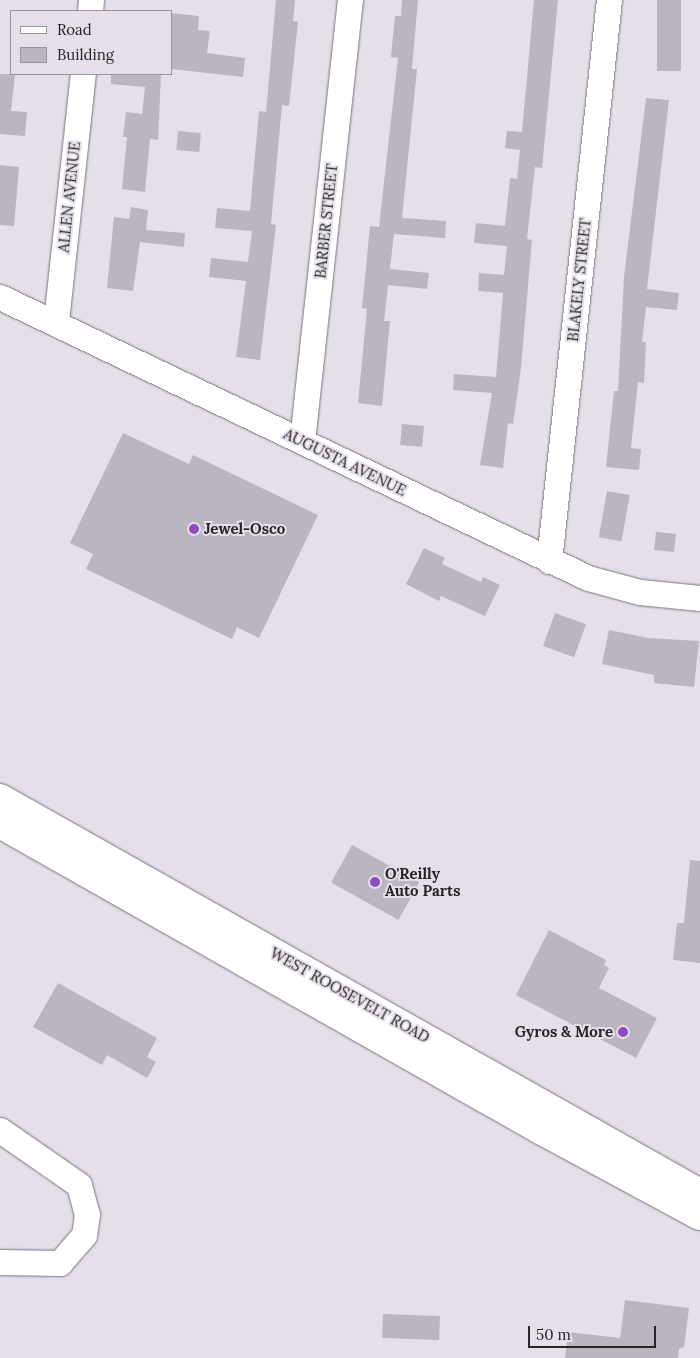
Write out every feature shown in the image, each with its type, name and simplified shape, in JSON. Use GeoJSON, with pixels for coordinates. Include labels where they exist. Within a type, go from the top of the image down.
{"type":"FeatureCollection","features":[{"type":"Feature","properties":{"kind":"main road","name":"WEST ROOSEVELT ROAD"},"geometry":{"type":"LineString","coordinates":[[0,798],[700,1193]]}},
{"type":"Feature","properties":{"kind":"main road","name":"WEST ROOSEVELT ROAD"},"geometry":{"type":"LineString","coordinates":[[0,824],[534,1126],[700,1216]]}},
{"type":"Feature","properties":{"kind":"street","name":"BARBER STREET"},"geometry":{"type":"LineString","coordinates":[[302,441],[350,0]]}},
{"type":"Feature","properties":{"kind":"street","name":"BLAKELY STREET"},"geometry":{"type":"LineString","coordinates":[[549,561],[609,0]]}},
{"type":"Feature","properties":{"kind":"street","name":"ALLEN AVENUE"},"geometry":{"type":"LineString","coordinates":[[56,321],[83,75]]}},
{"type":"Feature","properties":{"kind":"street","name":"AUGUSTA AVENUE"},"geometry":{"type":"LineString","coordinates":[[0,296],[56,321],[549,561],[605,584],[640,592],[700,598]]}},
{"type":"Feature","properties":{"kind":"street"},"geometry":{"type":"LineString","coordinates":[[0,1130],[79,1185],[87,1214],[84,1235],[60,1263],[0,1262]]}},
{"type":"Feature","properties":{"kind":"building"},"geometry":{"type":"Polygon","coordinates":[[[276,0],[295,0],[293,21],[298,22],[289,106],[282,105],[271,224],[276,225],[260,360],[236,357],[246,281],[209,277],[211,258],[248,262],[252,231],[215,228],[217,208],[250,211],[259,111],[266,112],[276,0]]]}},
{"type":"Feature","properties":{"kind":"building"},"geometry":{"type":"Polygon","coordinates":[[[402,0],[418,0],[412,69],[417,69],[402,218],[446,221],[445,238],[394,234],[390,269],[429,273],[427,289],[388,285],[384,321],[390,321],[382,406],[358,403],[367,309],[362,308],[370,226],[379,227],[398,58],[391,57],[395,16],[401,16],[402,0]]]}},
{"type":"Feature","properties":{"kind":"building"},"geometry":{"type":"Polygon","coordinates":[[[534,0],[558,0],[542,168],[535,167],[527,239],[532,240],[521,368],[513,424],[508,423],[503,468],[480,465],[492,393],[453,390],[454,374],[496,377],[503,293],[478,291],[479,273],[504,275],[507,246],[474,243],[476,223],[505,226],[510,178],[517,179],[520,150],[505,148],[507,131],[522,132],[534,0]]]}},
{"type":"Feature","properties":{"kind":"building"},"geometry":{"type":"Polygon","coordinates":[[[657,0],[681,0],[681,71],[657,71],[657,0]]]}},
{"type":"Feature","properties":{"kind":"building"},"geometry":{"type":"Polygon","coordinates":[[[172,13],[199,16],[198,30],[210,31],[207,53],[245,58],[243,77],[172,69],[172,13]]]}},
{"type":"Feature","properties":{"kind":"building"},"geometry":{"type":"Polygon","coordinates":[[[0,74],[15,75],[11,111],[27,112],[25,136],[0,134],[0,74]]]}},
{"type":"Feature","properties":{"kind":"building"},"geometry":{"type":"Polygon","coordinates":[[[111,75],[161,75],[158,140],[150,139],[145,192],[122,189],[127,137],[123,137],[126,112],[142,114],[145,87],[111,84],[111,75]]]}},
{"type":"Feature","properties":{"kind":"building"},"geometry":{"type":"Polygon","coordinates":[[[646,98],[669,100],[647,289],[679,293],[677,310],[646,307],[642,342],[646,342],[644,383],[638,382],[631,448],[641,449],[639,470],[606,467],[614,391],[618,391],[624,277],[646,98]]]}},
{"type":"Feature","properties":{"kind":"building"},"geometry":{"type":"Polygon","coordinates":[[[178,131],[201,133],[199,152],[176,150],[178,131]]]}},
{"type":"Feature","properties":{"kind":"building"},"geometry":{"type":"Polygon","coordinates":[[[0,165],[19,167],[14,226],[0,225],[0,165]]]}},
{"type":"Feature","properties":{"kind":"building"},"geometry":{"type":"Polygon","coordinates":[[[131,207],[148,210],[146,230],[185,233],[184,247],[140,242],[133,291],[107,288],[114,217],[129,219],[131,207]]]}},
{"type":"Feature","properties":{"kind":"building"},"geometry":{"type":"Polygon","coordinates":[[[402,424],[424,426],[422,447],[400,445],[402,424]]]}},
{"type":"Feature","properties":{"kind":"building","name":"Jewel-Osco"},"geometry":{"type":"Polygon","coordinates":[[[123,433],[189,464],[193,455],[318,515],[259,638],[237,627],[232,639],[86,569],[93,554],[70,543],[123,433]]]}},
{"type":"Feature","properties":{"kind":"building"},"geometry":{"type":"Polygon","coordinates":[[[607,491],[630,495],[621,541],[599,537],[607,491]]]}},
{"type":"Feature","properties":{"kind":"building"},"geometry":{"type":"Polygon","coordinates":[[[656,532],[676,534],[674,552],[654,550],[656,532]]]}},
{"type":"Feature","properties":{"kind":"building"},"geometry":{"type":"Polygon","coordinates":[[[424,548],[445,558],[442,564],[481,582],[483,577],[500,585],[485,616],[441,596],[439,601],[406,584],[424,548]]]}},
{"type":"Feature","properties":{"kind":"building"},"geometry":{"type":"Polygon","coordinates":[[[555,613],[586,624],[574,657],[543,646],[555,613]]]}},
{"type":"Feature","properties":{"kind":"building"},"geometry":{"type":"Polygon","coordinates":[[[609,630],[648,638],[699,641],[694,687],[654,683],[654,675],[602,664],[609,630]]]}},
{"type":"Feature","properties":{"kind":"building","name":"O'Reilly Auto Parts"},"geometry":{"type":"Polygon","coordinates":[[[352,845],[419,882],[398,920],[331,883],[352,845]]]}},
{"type":"Feature","properties":{"kind":"building"},"geometry":{"type":"Polygon","coordinates":[[[690,860],[700,861],[700,963],[673,960],[677,923],[684,923],[690,860]]]}},
{"type":"Feature","properties":{"kind":"building"},"geometry":{"type":"Polygon","coordinates":[[[549,930],[606,960],[604,965],[609,968],[599,988],[657,1018],[636,1058],[516,995],[549,930]]]}},
{"type":"Feature","properties":{"kind":"building"},"geometry":{"type":"Polygon","coordinates":[[[58,983],[157,1038],[147,1057],[156,1062],[147,1078],[107,1055],[102,1065],[33,1027],[58,983]]]}},
{"type":"Feature","properties":{"kind":"building"},"geometry":{"type":"Polygon","coordinates":[[[625,1300],[689,1308],[684,1347],[679,1349],[678,1358],[565,1358],[568,1332],[620,1338],[625,1300]]]}},
{"type":"Feature","properties":{"kind":"building"},"geometry":{"type":"Polygon","coordinates":[[[383,1314],[440,1316],[439,1340],[382,1338],[383,1314]]]}},
{"type":"Feature","properties":{"kind":"place","name":"Jewel-Osco"},"geometry":{"type":"Point","coordinates":[194,529]}},
{"type":"Feature","properties":{"kind":"place","name":"O'Reilly Auto Parts"},"geometry":{"type":"Point","coordinates":[375,882]}},
{"type":"Feature","properties":{"kind":"place","name":"Gyros & More"},"geometry":{"type":"Point","coordinates":[623,1032]}}]}
